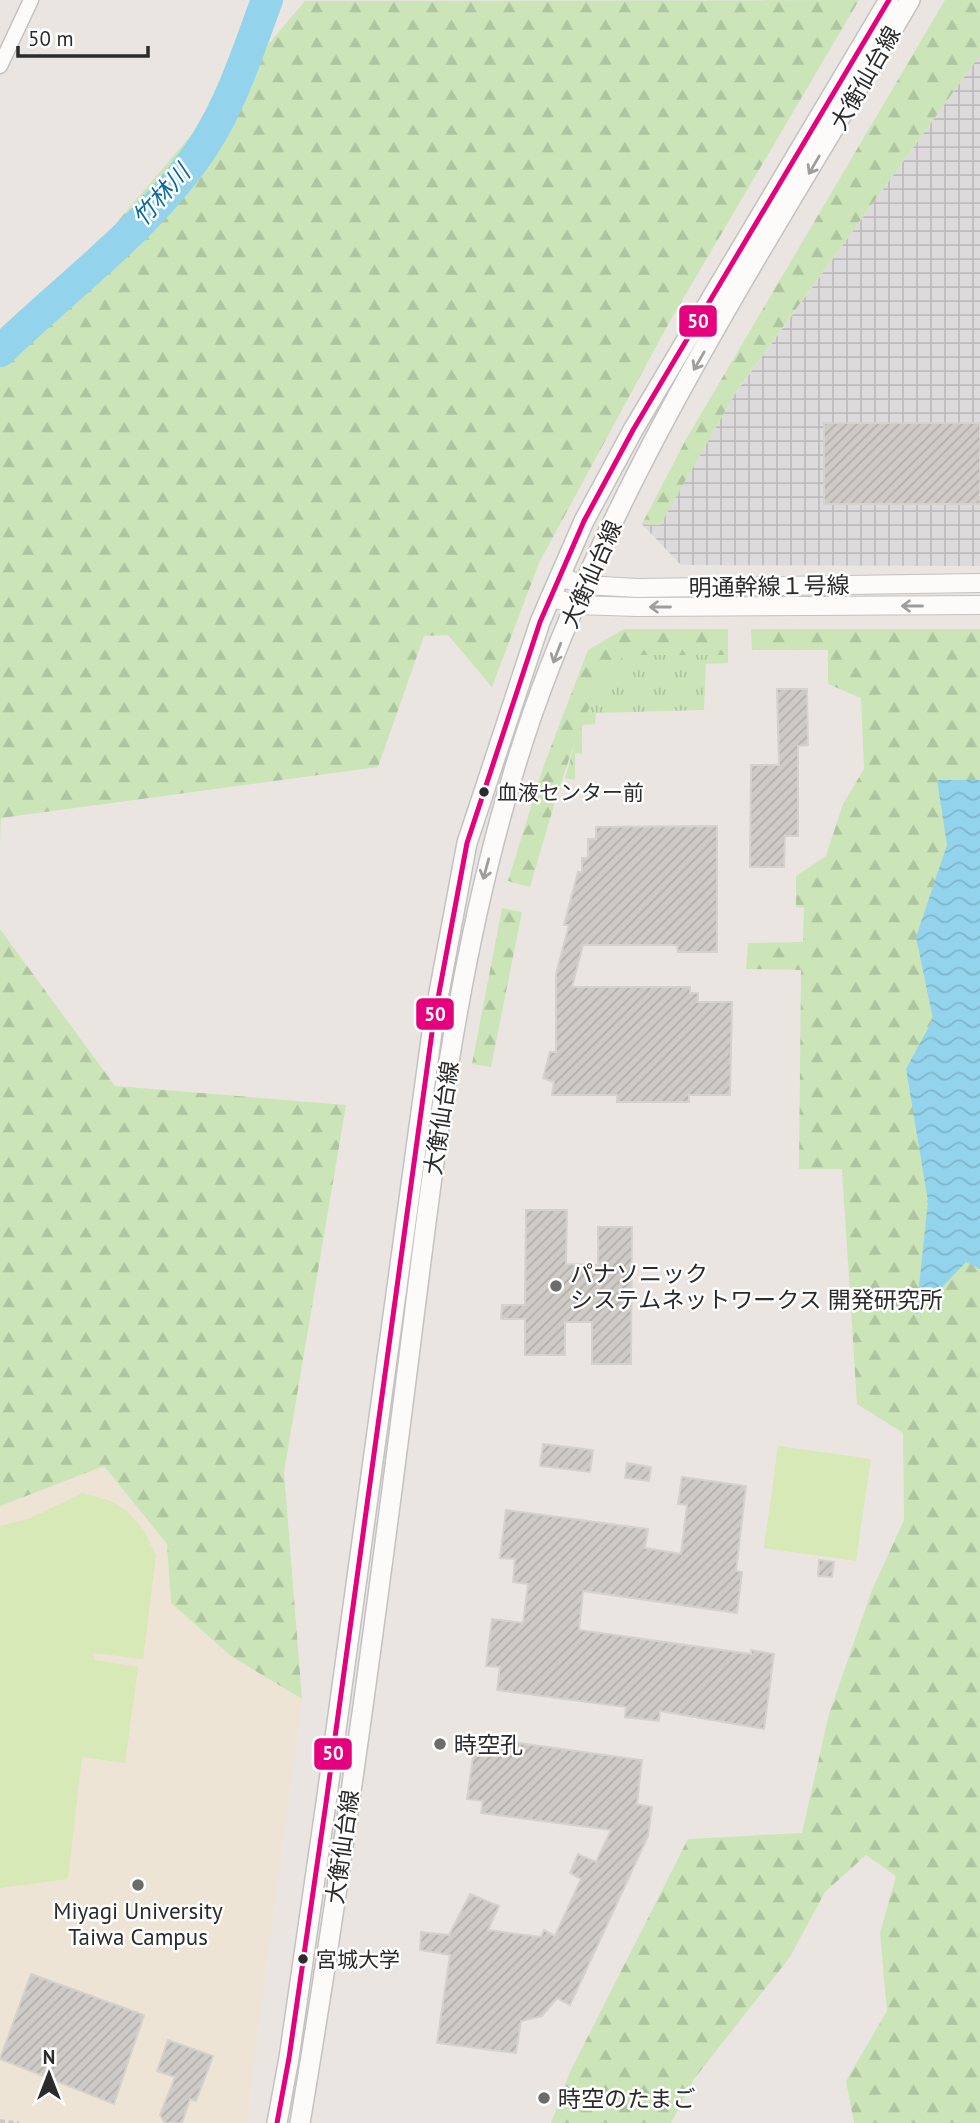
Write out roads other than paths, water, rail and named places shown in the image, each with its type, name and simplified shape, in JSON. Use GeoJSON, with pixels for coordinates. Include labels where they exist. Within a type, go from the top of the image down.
{"type":"FeatureCollection","features":[{"type":"Feature","properties":{"kind":"main road","name":"大衡仙台線"},"geometry":{"type":"LineString","coordinates":[[277,2123],[289,2058],[450,925],[471,830],[550,597],[584,521],[633,430],[889,0]]}},
{"type":"Feature","properties":{"kind":"main road","name":"大衡仙台線"},"geometry":{"type":"LineString","coordinates":[[300,2123],[394,1469],[438,1131],[471,935],[487,865],[532,715],[577,605],[644,457],[910,0]]}},
{"type":"Feature","properties":{"kind":"street"},"geometry":{"type":"LineString","coordinates":[[0,66],[31,0]]}},
{"type":"Feature","properties":{"kind":"street","name":"明通幹線１号線"},"geometry":{"type":"LineString","coordinates":[[559,577],[586,585],[638,588],[980,583]]}},
{"type":"Feature","properties":{"kind":"street"},"geometry":{"type":"LineString","coordinates":[[550,597],[577,605],[980,605]]}},
{"type":"Feature","properties":{"kind":"water"},"geometry":{"type":"Polygon","coordinates":[[[937,780],[980,780],[980,1269],[966,1262],[916,1315],[928,1201],[906,1069],[933,1019],[916,937],[947,845],[937,780]]]}},
{"type":"Feature","properties":{"kind":"waterway","name":"竹林川"},"geometry":{"type":"LineString","coordinates":[[0,351],[136,227],[185,172],[216,126],[240,73],[267,0]]}},
{"type":"Feature","properties":{"kind":"place","name":"血液センター前"},"geometry":{"type":"Point","coordinates":[484,792]}},
{"type":"Feature","properties":{"kind":"place","name":"パナソニック システムネットワークス 開発研究所"},"geometry":{"type":"Point","coordinates":[556,1286]}},
{"type":"Feature","properties":{"kind":"place","name":"時空孔"},"geometry":{"type":"Point","coordinates":[440,1744]}},
{"type":"Feature","properties":{"kind":"place","name":"Miyagi University Taiwa Campus"},"geometry":{"type":"Point","coordinates":[138,1885]}},
{"type":"Feature","properties":{"kind":"place","name":"宮城大学"},"geometry":{"type":"Point","coordinates":[303,1959]}},
{"type":"Feature","properties":{"kind":"place","name":"時空のたまご"},"geometry":{"type":"Point","coordinates":[544,2098]}}]}
